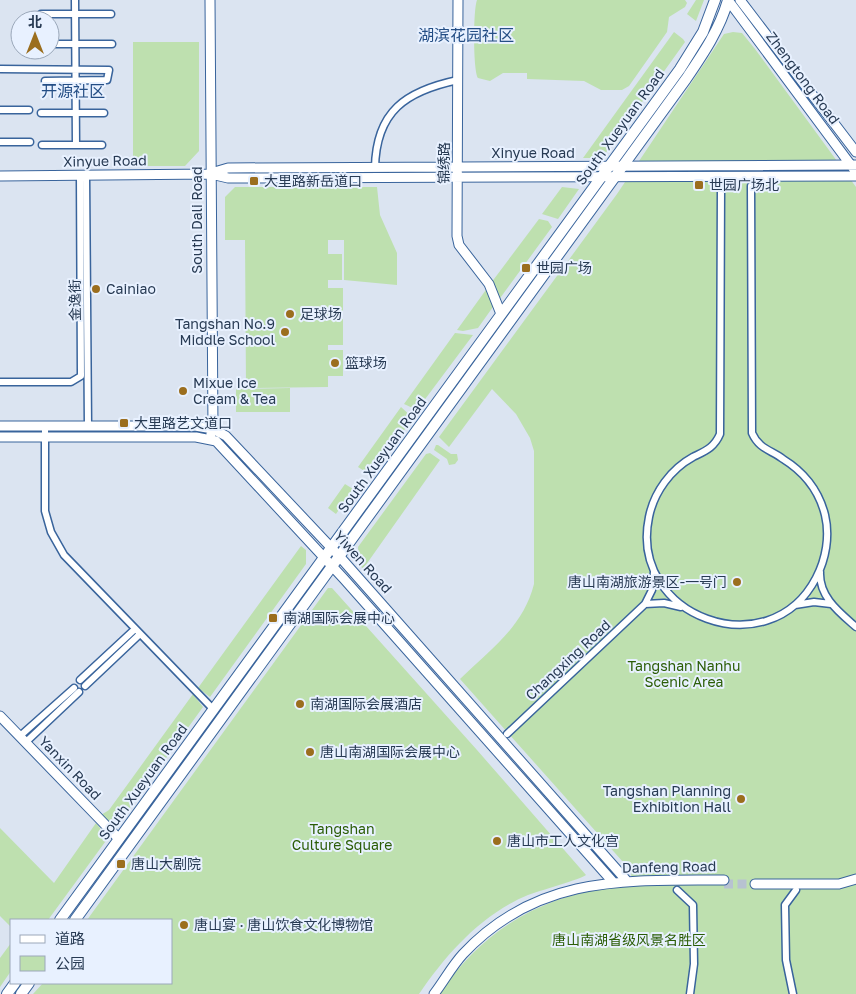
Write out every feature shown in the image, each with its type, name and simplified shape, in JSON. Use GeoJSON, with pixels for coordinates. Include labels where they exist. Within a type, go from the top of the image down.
{"type":"FeatureCollection","features":[{"type":"Feature","properties":{"kind":"main road","name":"South Dali Road"},"geometry":{"type":"LineString","coordinates":[[209,439],[213,429],[210,0]]}},
{"type":"Feature","properties":{"kind":"main road","name":"锦绣路"},"geometry":{"type":"LineString","coordinates":[[458,0],[457,236],[459,245],[489,284],[501,314]]}},
{"type":"Feature","properties":{"kind":"main road","name":"South Xueyuan Road"},"geometry":{"type":"LineString","coordinates":[[61,919],[689,56],[703,32],[714,0]]}},
{"type":"Feature","properties":{"kind":"main road","name":"South Xueyuan Road"},"geometry":{"type":"LineString","coordinates":[[77,919],[623,167],[711,41],[721,23],[728,0]]}},
{"type":"Feature","properties":{"kind":"main road","name":"Zhengtong Road"},"geometry":{"type":"LineString","coordinates":[[728,0],[854,167]]}},
{"type":"Feature","properties":{"kind":"main road","name":"Zhengtong Road"},"geometry":{"type":"LineString","coordinates":[[740,0],[856,152]]}},
{"type":"Feature","properties":{"kind":"main road","name":"Xinyue Road"},"geometry":{"type":"LineString","coordinates":[[211,174],[228,168],[854,167]]}},
{"type":"Feature","properties":{"kind":"main road","name":"Xinyue Road"},"geometry":{"type":"LineString","coordinates":[[0,176],[211,174],[228,178],[614,178],[856,176]]}},
{"type":"Feature","properties":{"kind":"main road","name":"Yiwen Road"},"geometry":{"type":"LineString","coordinates":[[0,426],[195,426],[213,429],[226,436],[332,548],[626,880]]}},
{"type":"Feature","properties":{"kind":"main road"},"geometry":{"type":"LineString","coordinates":[[0,437],[196,437],[209,439]]}},
{"type":"Feature","properties":{"kind":"main road","name":"Yiwen Road"},"geometry":{"type":"LineString","coordinates":[[209,439],[216,441],[333,567],[502,741],[613,882]]}},
{"type":"Feature","properties":{"kind":"main road","name":"Yanxin Road"},"geometry":{"type":"LineString","coordinates":[[0,716],[119,839]]}},
{"type":"Feature","properties":{"kind":"main road"},"geometry":{"type":"LineString","coordinates":[[754,882],[855,878]]}},
{"type":"Feature","properties":{"kind":"main road","name":"Danfeng Road"},"geometry":{"type":"LineString","coordinates":[[434,994],[462,955],[499,923],[531,904],[548,897],[613,882],[626,880],[724,882],[613,882]]}},
{"type":"Feature","properties":{"kind":"main road"},"geometry":{"type":"LineString","coordinates":[[21,994],[29,984]]}},
{"type":"Feature","properties":{"kind":"street"},"geometry":{"type":"LineString","coordinates":[[75,0],[76,145]]}},
{"type":"Feature","properties":{"kind":"street"},"geometry":{"type":"LineString","coordinates":[[60,14],[110,14]]}},
{"type":"Feature","properties":{"kind":"street"},"geometry":{"type":"LineString","coordinates":[[60,44],[112,44]]}},
{"type":"Feature","properties":{"kind":"street"},"geometry":{"type":"LineString","coordinates":[[0,69],[109,70],[107,80],[45,81]]}},
{"type":"Feature","properties":{"kind":"street"},"geometry":{"type":"LineString","coordinates":[[375,168],[376,141],[388,117],[408,99],[421,92],[458,80]]}},
{"type":"Feature","properties":{"kind":"street"},"geometry":{"type":"LineString","coordinates":[[0,110],[29,110]]}},
{"type":"Feature","properties":{"kind":"street"},"geometry":{"type":"LineString","coordinates":[[41,113],[104,113]]}},
{"type":"Feature","properties":{"kind":"street"},"geometry":{"type":"LineString","coordinates":[[0,142],[30,142]]}},
{"type":"Feature","properties":{"kind":"street"},"geometry":{"type":"LineString","coordinates":[[42,146],[102,145]]}},
{"type":"Feature","properties":{"kind":"street"},"geometry":{"type":"LineString","coordinates":[[0,382],[71,382],[81,376],[83,175]]}},
{"type":"Feature","properties":{"kind":"street","name":"金逸街"},"geometry":{"type":"LineString","coordinates":[[83,175],[88,426]]}},
{"type":"Feature","properties":{"kind":"street"},"geometry":{"type":"LineString","coordinates":[[721,187],[721,427],[718,439],[708,450],[676,469],[664,482],[655,498],[649,516],[647,534],[648,553],[654,571],[667,591],[684,608],[701,618],[720,624],[739,625],[758,623],[776,616],[793,606],[809,590],[820,570],[826,552],[827,534],[825,515],[819,498],[810,482],[797,468],[765,450],[754,439],[752,426],[751,186]]}},
{"type":"Feature","properties":{"kind":"street"},"geometry":{"type":"LineString","coordinates":[[45,426],[45,511],[51,532],[64,555],[214,710]]}},
{"type":"Feature","properties":{"kind":"street"},"geometry":{"type":"LineString","coordinates":[[820,570],[820,580],[831,604],[856,627]]}},
{"type":"Feature","properties":{"kind":"street"},"geometry":{"type":"LineString","coordinates":[[654,571],[654,582],[646,604],[664,603],[684,608]]}},
{"type":"Feature","properties":{"kind":"street"},"geometry":{"type":"LineString","coordinates":[[793,606],[814,602],[831,604]]}},
{"type":"Feature","properties":{"kind":"street","name":"Changxing Road"},"geometry":{"type":"LineString","coordinates":[[502,741],[646,604]]}},
{"type":"Feature","properties":{"kind":"street"},"geometry":{"type":"LineString","coordinates":[[76,690],[74,682],[80,680],[135,628]]}},
{"type":"Feature","properties":{"kind":"street"},"geometry":{"type":"LineString","coordinates":[[23,739],[76,690],[85,686],[140,634]]}},
{"type":"Feature","properties":{"kind":"street"},"geometry":{"type":"LineString","coordinates":[[80,680],[85,686]]}},
{"type":"Feature","properties":{"kind":"street"},"geometry":{"type":"LineString","coordinates":[[677,890],[692,904],[694,964],[690,994]]}},
{"type":"Feature","properties":{"kind":"street"},"geometry":{"type":"LineString","coordinates":[[793,994],[786,960],[785,905],[796,890]]}},
{"type":"Feature","properties":{"kind":"green space"},"geometry":{"type":"Polygon","coordinates":[[[477,0],[685,0],[687,3],[685,7],[669,17],[667,32],[629,86],[622,90],[601,90],[584,81],[527,79],[527,73],[503,73],[490,81],[478,78],[475,64],[474,40],[477,0]]]}},
{"type":"Feature","properties":{"kind":"green space"},"geometry":{"type":"Polygon","coordinates":[[[696,0],[704,0],[696,21],[687,14],[696,0]]]}},
{"type":"Feature","properties":{"kind":"green space"},"geometry":{"type":"Polygon","coordinates":[[[674,32],[685,42],[605,154],[599,158],[583,158],[674,32]]]}},
{"type":"Feature","properties":{"kind":"green space","name":"Tangshan Nanhu Scenic Area"},"geometry":{"type":"Polygon","coordinates":[[[742,33],[755,49],[856,187],[856,994],[439,994],[474,953],[514,921],[560,899],[585,892],[632,886],[631,871],[460,679],[514,625],[529,599],[534,584],[534,451],[530,438],[516,414],[492,389],[449,447],[439,437],[617,194],[724,34],[742,33]]]}},
{"type":"Feature","properties":{"kind":"green space"},"geometry":{"type":"Polygon","coordinates":[[[133,42],[199,42],[199,151],[185,166],[133,166],[133,42]]]}},
{"type":"Feature","properties":{"kind":"green space"},"geometry":{"type":"Polygon","coordinates":[[[235,187],[377,187],[380,215],[397,253],[397,285],[344,280],[344,240],[328,240],[328,254],[342,254],[342,280],[328,280],[328,288],[343,288],[343,314],[328,314],[328,319],[343,319],[343,345],[328,345],[328,350],[343,350],[343,376],[328,376],[328,387],[246,388],[245,240],[225,240],[225,197],[235,187]]]}},
{"type":"Feature","properties":{"kind":"green space"},"geometry":{"type":"Polygon","coordinates":[[[562,187],[579,189],[558,219],[542,214],[562,187]]]}},
{"type":"Feature","properties":{"kind":"green space"},"geometry":{"type":"Polygon","coordinates":[[[539,219],[548,221],[552,227],[498,301],[491,283],[539,219]]]}},
{"type":"Feature","properties":{"kind":"green space"},"geometry":{"type":"Polygon","coordinates":[[[488,287],[495,304],[478,328],[463,331],[457,330],[488,287]]]}},
{"type":"Feature","properties":{"kind":"green space"},"geometry":{"type":"Polygon","coordinates":[[[455,333],[473,335],[417,410],[404,404],[455,333]]]}},
{"type":"Feature","properties":{"kind":"green space"},"geometry":{"type":"Polygon","coordinates":[[[290,388],[290,412],[236,412],[236,389],[290,388]]]}},
{"type":"Feature","properties":{"kind":"green space"},"geometry":{"type":"Polygon","coordinates":[[[401,407],[413,418],[379,465],[375,465],[369,474],[358,467],[401,407]]]}},
{"type":"Feature","properties":{"kind":"green space"},"geometry":{"type":"Polygon","coordinates":[[[436,445],[451,454],[457,454],[458,460],[455,464],[449,465],[447,459],[434,450],[436,445]]]}},
{"type":"Feature","properties":{"kind":"green space"},"geometry":{"type":"Polygon","coordinates":[[[430,453],[440,460],[363,569],[359,564],[358,547],[426,454],[430,453]]]}},
{"type":"Feature","properties":{"kind":"green space"},"geometry":{"type":"Polygon","coordinates":[[[345,484],[353,489],[336,514],[328,508],[345,484]]]}},
{"type":"Feature","properties":{"kind":"green space"},"geometry":{"type":"Polygon","coordinates":[[[301,546],[306,550],[306,564],[210,697],[198,688],[301,546]]]}},
{"type":"Feature","properties":{"kind":"green space","name":"Tangshan Culture Square"},"geometry":{"type":"Polygon","coordinates":[[[328,588],[332,588],[586,875],[528,895],[496,913],[467,936],[441,964],[419,994],[33,994],[42,984],[172,984],[172,919],[88,919],[328,588]]]}},
{"type":"Feature","properties":{"kind":"green space"},"geometry":{"type":"Polygon","coordinates":[[[193,694],[203,707],[116,827],[113,827],[101,815],[109,810],[193,694]]]}},
{"type":"Feature","properties":{"kind":"green space"},"geometry":{"type":"Polygon","coordinates":[[[96,823],[108,838],[49,919],[10,919],[10,926],[0,916],[0,828],[54,883],[96,823]]]}},
{"type":"Feature","properties":{"kind":"green space"},"geometry":{"type":"Polygon","coordinates":[[[10,944],[10,972],[0,987],[0,958],[10,944]]]}},
{"type":"Feature","properties":{"kind":"tunnel"},"geometry":{"type":"LineString","coordinates":[[724,884],[755,884]]}},
{"type":"Feature","properties":{"kind":"place","name":"大里路新岳道口"},"geometry":{"type":"Point","coordinates":[254,181]}},
{"type":"Feature","properties":{"kind":"place","name":"世园广场北"},"geometry":{"type":"Point","coordinates":[699,185]}},
{"type":"Feature","properties":{"kind":"place","name":"世园广场"},"geometry":{"type":"Point","coordinates":[526,268]}},
{"type":"Feature","properties":{"kind":"place","name":"Cainiao"},"geometry":{"type":"Point","coordinates":[96,289]}},
{"type":"Feature","properties":{"kind":"place","name":"足球场"},"geometry":{"type":"Point","coordinates":[290,314]}},
{"type":"Feature","properties":{"kind":"place","name":"Tangshan No.9 Middle School"},"geometry":{"type":"Point","coordinates":[285,332]}},
{"type":"Feature","properties":{"kind":"place","name":"篮球场"},"geometry":{"type":"Point","coordinates":[335,363]}},
{"type":"Feature","properties":{"kind":"place","name":"Mixue Ice Cream & Tea"},"geometry":{"type":"Point","coordinates":[183,391]}},
{"type":"Feature","properties":{"kind":"place","name":"大里路艺文道口"},"geometry":{"type":"Point","coordinates":[124,423]}},
{"type":"Feature","properties":{"kind":"place","name":"唐山南湖旅游景区-一号门"},"geometry":{"type":"Point","coordinates":[737,582]}},
{"type":"Feature","properties":{"kind":"place","name":"南湖国际会展中心"},"geometry":{"type":"Point","coordinates":[273,618]}},
{"type":"Feature","properties":{"kind":"place","name":"南湖国际会展酒店"},"geometry":{"type":"Point","coordinates":[300,704]}},
{"type":"Feature","properties":{"kind":"place","name":"唐山南湖国际会展中心"},"geometry":{"type":"Point","coordinates":[310,752]}},
{"type":"Feature","properties":{"kind":"place","name":"Tangshan Planning Exhibition Hall"},"geometry":{"type":"Point","coordinates":[741,799]}},
{"type":"Feature","properties":{"kind":"place","name":"唐山市工人文化宫"},"geometry":{"type":"Point","coordinates":[497,841]}},
{"type":"Feature","properties":{"kind":"place","name":"唐山大剧院"},"geometry":{"type":"Point","coordinates":[121,864]}},
{"type":"Feature","properties":{"kind":"place","name":"唐山宴 · 唐山饮食文化博物馆"},"geometry":{"type":"Point","coordinates":[184,925]}},
{"type":"Feature","properties":{"kind":"district","name":"湖滨花园社区"},"geometry":{"type":"Point","coordinates":[466,35]}},
{"type":"Feature","properties":{"kind":"district","name":"开源社区"},"geometry":{"type":"Point","coordinates":[73,91]}},
{"type":"Feature","properties":{"kind":"park label","name":"唐山南湖省级风景名胜区"},"geometry":{"type":"Point","coordinates":[629,940]}}]}
